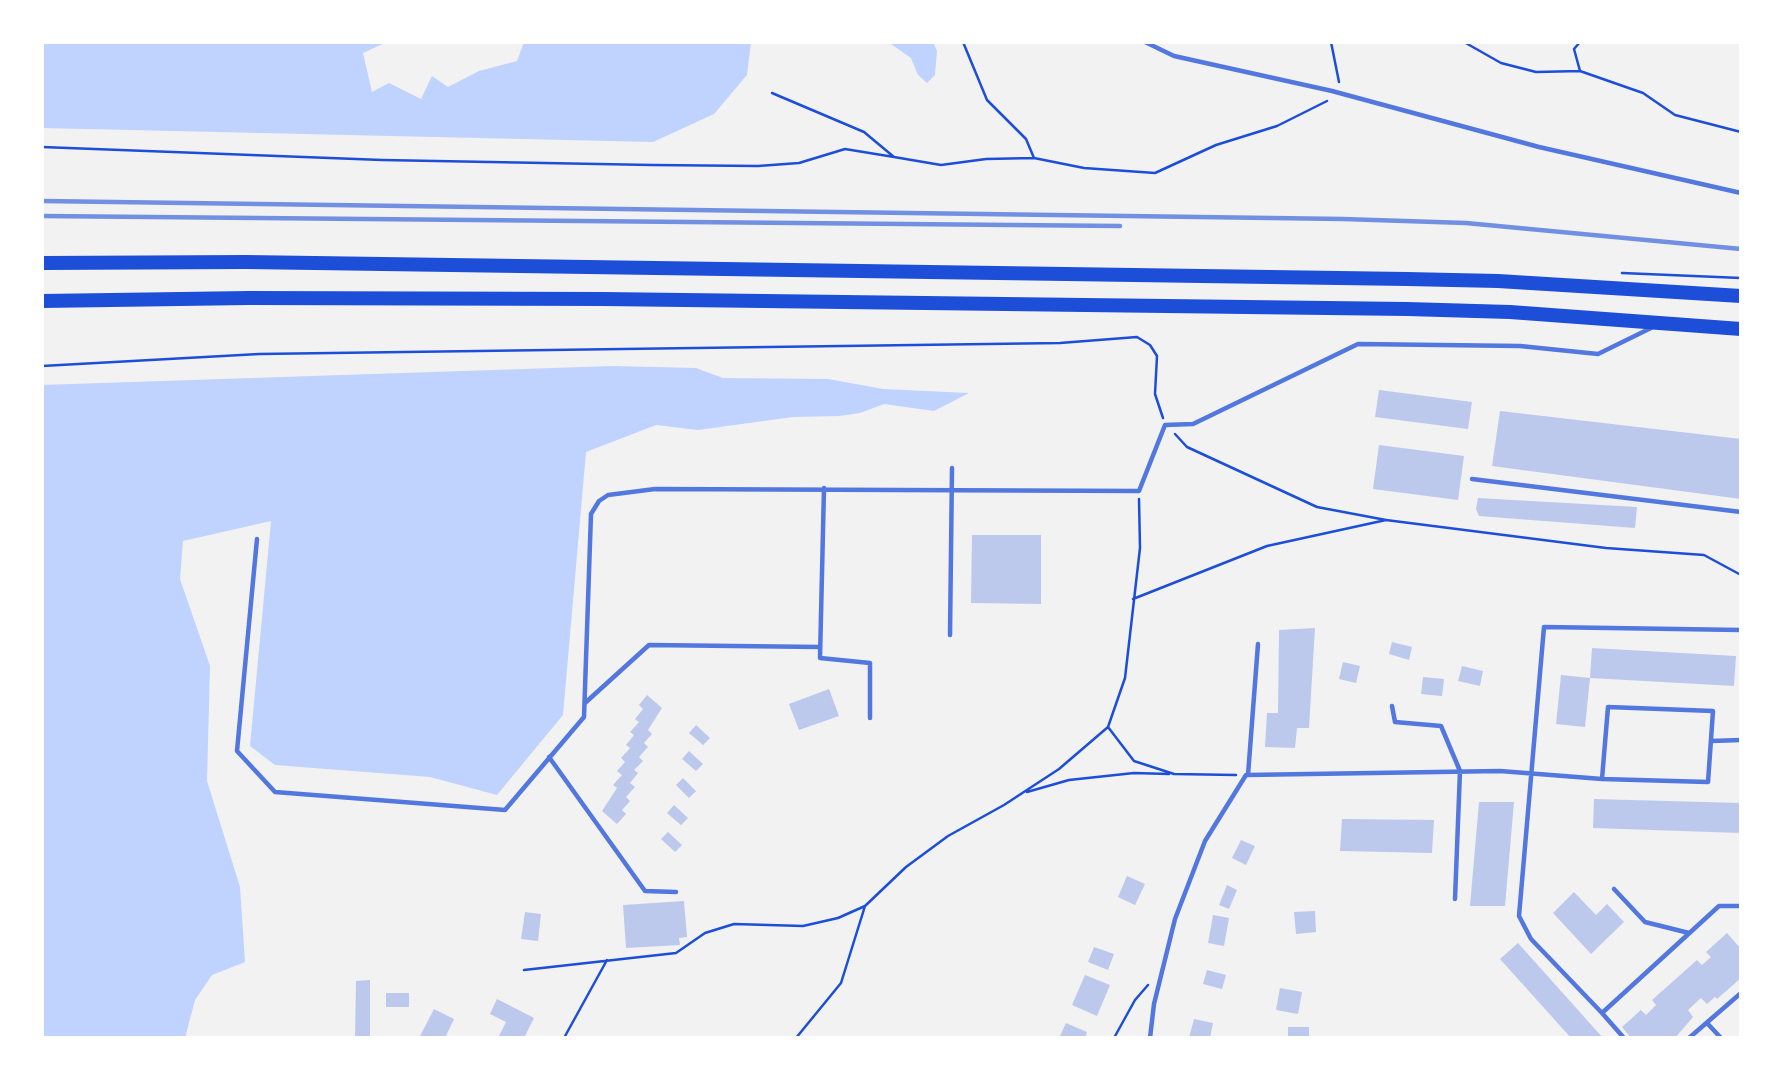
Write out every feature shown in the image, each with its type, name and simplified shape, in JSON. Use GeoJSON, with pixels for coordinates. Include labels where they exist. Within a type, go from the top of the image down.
{"type":"FeatureCollection","features":[{"type":"Feature","properties":{"kind":"highway"},"geometry":{"type":"LineString","coordinates":[[42,263],[246,262],[1407,279],[1498,281],[1741,296]]}},
{"type":"Feature","properties":{"kind":"highway"},"geometry":{"type":"LineString","coordinates":[[42,301],[249,298],[603,299],[1407,309],[1741,329]]}},
{"type":"Feature","properties":{"kind":"lane"},"geometry":{"type":"LineString","coordinates":[[1145,42],[1174,56],[1341,94],[1539,147],[1741,194]]}},
{"type":"Feature","properties":{"kind":"lane"},"geometry":{"type":"LineString","coordinates":[[257,539],[237,751],[275,792],[505,810],[584,717],[591,514],[599,501],[608,495],[627,490],[824,488],[1139,491],[1166,425],[1193,424],[1358,344],[1520,346],[1598,354],[1662,323]]}},
{"type":"Feature","properties":{"kind":"lane"},"geometry":{"type":"LineString","coordinates":[[950,635],[952,468]]}},
{"type":"Feature","properties":{"kind":"lane"},"geometry":{"type":"LineString","coordinates":[[1472,479],[1741,512]]}},
{"type":"Feature","properties":{"kind":"lane"},"geometry":{"type":"LineString","coordinates":[[824,488],[820,658],[870,663],[870,718]]}},
{"type":"Feature","properties":{"kind":"lane"},"geometry":{"type":"LineString","coordinates":[[1625,1038],[1531,939],[1518,916],[1544,627],[1741,629]]}},
{"type":"Feature","properties":{"kind":"lane"},"geometry":{"type":"LineString","coordinates":[[1150,1038],[1175,919],[1205,841],[1247,775],[1258,644]]}},
{"type":"Feature","properties":{"kind":"lane"},"geometry":{"type":"LineString","coordinates":[[584,703],[649,645],[820,648]]}},
{"type":"Feature","properties":{"kind":"lane"},"geometry":{"type":"LineString","coordinates":[[1392,706],[1395,722],[1441,726],[1460,771],[1455,899]]}},
{"type":"Feature","properties":{"kind":"lane"},"geometry":{"type":"LineString","coordinates":[[1247,775],[1530,772],[1602,779],[1708,782],[1713,711],[1608,707],[1602,779]]}},
{"type":"Feature","properties":{"kind":"lane"},"geometry":{"type":"LineString","coordinates":[[1711,741],[1741,740]]}},
{"type":"Feature","properties":{"kind":"lane"},"geometry":{"type":"LineString","coordinates":[[550,757],[645,891],[676,892]]}},
{"type":"Feature","properties":{"kind":"lane"},"geometry":{"type":"LineString","coordinates":[[1614,889],[1645,922],[1690,933]]}},
{"type":"Feature","properties":{"kind":"lane"},"geometry":{"type":"LineString","coordinates":[[1602,1013],[1719,906],[1741,906]]}},
{"type":"Feature","properties":{"kind":"lane"},"geometry":{"type":"LineString","coordinates":[[1689,1038],[1741,993]]}},
{"type":"Feature","properties":{"kind":"lane"},"geometry":{"type":"LineString","coordinates":[[1707,1023],[1721,1038]]}},
{"type":"Feature","properties":{"kind":"path"},"geometry":{"type":"LineString","coordinates":[[963,42],[987,100],[1026,139],[1034,158]]}},
{"type":"Feature","properties":{"kind":"path"},"geometry":{"type":"LineString","coordinates":[[42,147],[382,160],[679,166],[799,163],[845,149],[941,166],[986,159],[1034,158],[1084,168],[1155,173],[1216,145],[1277,126],[1341,94],[1331,42]]}},
{"type":"Feature","properties":{"kind":"path"},"geometry":{"type":"LineString","coordinates":[[1464,42],[1502,63],[1536,72],[1580,71],[1643,93],[1675,115],[1741,132]]}},
{"type":"Feature","properties":{"kind":"path"},"geometry":{"type":"LineString","coordinates":[[1580,42],[1574,49],[1580,71]]}},
{"type":"Feature","properties":{"kind":"path"},"geometry":{"type":"LineString","coordinates":[[772,93],[864,132],[894,157]]}},
{"type":"Feature","properties":{"kind":"path"},"geometry":{"type":"LineString","coordinates":[[42,366],[259,354],[1060,342],[1137,337],[1150,345],[1157,356],[1155,394],[1166,425],[1187,447],[1317,507],[1386,520],[1606,548],[1704,555],[1741,575]]}},
{"type":"Feature","properties":{"kind":"path"},"geometry":{"type":"LineString","coordinates":[[524,970],[676,953],[705,933],[734,924],[803,926],[838,918],[865,906],[906,867],[948,836],[1024,793],[1059,769],[1108,727],[1125,678],[1140,548],[1139,491]]}},
{"type":"Feature","properties":{"kind":"path"},"geometry":{"type":"LineString","coordinates":[[1133,599],[1267,546],[1386,520]]}},
{"type":"Feature","properties":{"kind":"path"},"geometry":{"type":"LineString","coordinates":[[1108,727],[1134,761],[1174,774]]}},
{"type":"Feature","properties":{"kind":"path"},"geometry":{"type":"LineString","coordinates":[[1024,793],[1069,780],[1134,773],[1247,775]]}},
{"type":"Feature","properties":{"kind":"path"},"geometry":{"type":"LineString","coordinates":[[796,1038],[841,983],[865,906]]}},
{"type":"Feature","properties":{"kind":"path"},"geometry":{"type":"LineString","coordinates":[[564,1038],[607,960]]}},
{"type":"Feature","properties":{"kind":"path"},"geometry":{"type":"LineString","coordinates":[[1114,1038],[1135,1000],[1163,967]]}},
{"type":"Feature","properties":{"kind":"water"},"geometry":{"type":"Polygon","coordinates":[[[42,42],[387,42],[363,53],[372,92],[389,83],[421,99],[432,76],[448,87],[479,71],[517,61],[524,42],[751,42],[747,75],[714,114],[653,142],[42,128],[42,42]]]}},
{"type":"Feature","properties":{"kind":"water"},"geometry":{"type":"Polygon","coordinates":[[[888,42],[933,42],[937,51],[935,75],[927,83],[918,75],[911,58],[888,42]]]}},
{"type":"Feature","properties":{"kind":"water"},"geometry":{"type":"Polygon","coordinates":[[[613,366],[696,368],[723,378],[828,379],[883,389],[969,393],[934,411],[884,404],[860,413],[839,416],[793,417],[698,430],[656,425],[586,452],[563,715],[497,795],[430,777],[275,765],[250,746],[271,521],[183,541],[180,579],[210,666],[207,781],[240,887],[245,962],[212,975],[195,1000],[185,1038],[42,1038],[42,385],[613,366]]]}},
{"type":"Feature","properties":{"kind":"building"},"geometry":{"type":"Polygon","coordinates":[[[1379,390],[1472,402],[1468,429],[1375,417],[1379,390]]]}},
{"type":"Feature","properties":{"kind":"building"},"geometry":{"type":"Polygon","coordinates":[[[1500,411],[1741,439],[1741,499],[1492,466],[1500,411]]]}},
{"type":"Feature","properties":{"kind":"building"},"geometry":{"type":"Polygon","coordinates":[[[1379,445],[1464,456],[1458,500],[1373,489],[1379,445]]]}},
{"type":"Feature","properties":{"kind":"building"},"geometry":{"type":"Polygon","coordinates":[[[1478,498],[1637,507],[1635,528],[1479,516],[1476,509],[1478,498]]]}},
{"type":"Feature","properties":{"kind":"building"},"geometry":{"type":"Polygon","coordinates":[[[972,535],[1041,535],[1041,604],[971,603],[972,535]]]}},
{"type":"Feature","properties":{"kind":"building"},"geometry":{"type":"Polygon","coordinates":[[[1315,628],[1309,728],[1297,728],[1295,748],[1265,747],[1267,713],[1278,713],[1279,630],[1315,628]]]}},
{"type":"Feature","properties":{"kind":"building"},"geometry":{"type":"Polygon","coordinates":[[[1392,642],[1412,647],[1409,660],[1389,654],[1392,642]]]}},
{"type":"Feature","properties":{"kind":"building"},"geometry":{"type":"Polygon","coordinates":[[[1592,648],[1736,656],[1734,686],[1590,678],[1592,648]]]}},
{"type":"Feature","properties":{"kind":"building"},"geometry":{"type":"Polygon","coordinates":[[[1343,662],[1360,666],[1356,683],[1339,679],[1343,662]]]}},
{"type":"Feature","properties":{"kind":"building"},"geometry":{"type":"Polygon","coordinates":[[[1462,666],[1483,671],[1480,686],[1458,681],[1462,666]]]}},
{"type":"Feature","properties":{"kind":"building"},"geometry":{"type":"Polygon","coordinates":[[[1561,675],[1590,678],[1585,727],[1556,724],[1561,675]]]}},
{"type":"Feature","properties":{"kind":"building"},"geometry":{"type":"Polygon","coordinates":[[[1423,677],[1444,679],[1442,696],[1421,694],[1423,677]]]}},
{"type":"Feature","properties":{"kind":"building"},"geometry":{"type":"Polygon","coordinates":[[[829,689],[839,716],[799,730],[789,704],[829,689]]]}},
{"type":"Feature","properties":{"kind":"building"},"geometry":{"type":"Polygon","coordinates":[[[647,695],[662,708],[648,730],[652,734],[644,743],[648,747],[639,757],[643,761],[634,770],[638,773],[630,783],[635,787],[626,797],[630,801],[622,810],[626,814],[617,824],[602,811],[617,788],[613,785],[622,775],[617,771],[625,762],[621,758],[630,748],[626,745],[634,735],[630,732],[639,722],[635,719],[643,709],[639,705],[647,695]]]}},
{"type":"Feature","properties":{"kind":"building"},"geometry":{"type":"Polygon","coordinates":[[[696,725],[710,738],[703,745],[689,733],[696,725]]]}},
{"type":"Feature","properties":{"kind":"building"},"geometry":{"type":"Polygon","coordinates":[[[689,751],[703,764],[696,771],[682,759],[689,751]]]}},
{"type":"Feature","properties":{"kind":"building"},"geometry":{"type":"Polygon","coordinates":[[[683,778],[696,791],[689,798],[676,785],[683,778]]]}},
{"type":"Feature","properties":{"kind":"building"},"geometry":{"type":"Polygon","coordinates":[[[1594,799],[1741,803],[1741,833],[1593,828],[1594,799]]]}},
{"type":"Feature","properties":{"kind":"building"},"geometry":{"type":"Polygon","coordinates":[[[1479,802],[1514,802],[1505,906],[1470,906],[1479,802]]]}},
{"type":"Feature","properties":{"kind":"building"},"geometry":{"type":"Polygon","coordinates":[[[674,805],[688,818],[681,825],[667,813],[674,805]]]}},
{"type":"Feature","properties":{"kind":"building"},"geometry":{"type":"Polygon","coordinates":[[[1342,819],[1434,820],[1432,853],[1340,851],[1342,819]]]}},
{"type":"Feature","properties":{"kind":"building"},"geometry":{"type":"Polygon","coordinates":[[[668,832],[682,845],[675,852],[661,839],[668,832]]]}},
{"type":"Feature","properties":{"kind":"building"},"geometry":{"type":"Polygon","coordinates":[[[1241,840],[1255,846],[1246,865],[1232,858],[1241,840]]]}},
{"type":"Feature","properties":{"kind":"building"},"geometry":{"type":"Polygon","coordinates":[[[1127,876],[1145,884],[1135,905],[1118,897],[1127,876]]]}},
{"type":"Feature","properties":{"kind":"building"},"geometry":{"type":"Polygon","coordinates":[[[1227,885],[1237,890],[1229,909],[1219,905],[1227,885]]]}},
{"type":"Feature","properties":{"kind":"building"},"geometry":{"type":"Polygon","coordinates":[[[1574,892],[1596,915],[1607,904],[1624,922],[1591,954],[1553,913],[1574,892]]]}},
{"type":"Feature","properties":{"kind":"building"},"geometry":{"type":"Polygon","coordinates":[[[684,901],[687,937],[679,938],[680,945],[626,948],[623,905],[684,901]]]}},
{"type":"Feature","properties":{"kind":"building"},"geometry":{"type":"Polygon","coordinates":[[[1315,911],[1316,932],[1296,934],[1294,912],[1315,911]]]}},
{"type":"Feature","properties":{"kind":"building"},"geometry":{"type":"Polygon","coordinates":[[[525,912],[541,914],[538,941],[521,939],[525,912]]]}},
{"type":"Feature","properties":{"kind":"building"},"geometry":{"type":"Polygon","coordinates":[[[1213,915],[1229,918],[1224,946],[1208,943],[1213,915]]]}},
{"type":"Feature","properties":{"kind":"building"},"geometry":{"type":"Polygon","coordinates":[[[1727,933],[1741,949],[1741,978],[1717,999],[1715,997],[1707,1004],[1701,998],[1688,1010],[1693,1017],[1675,1038],[1631,1038],[1622,1027],[1641,1010],[1646,1015],[1656,1005],[1652,1000],[1697,960],[1702,965],[1711,957],[1706,952],[1727,933]]]}},
{"type":"Feature","properties":{"kind":"building"},"geometry":{"type":"Polygon","coordinates":[[[1518,943],[1603,1038],[1571,1038],[1500,959],[1518,943]]]}},
{"type":"Feature","properties":{"kind":"building"},"geometry":{"type":"Polygon","coordinates":[[[1094,947],[1114,954],[1108,970],[1088,962],[1094,947]]]}},
{"type":"Feature","properties":{"kind":"building"},"geometry":{"type":"Polygon","coordinates":[[[1207,970],[1226,975],[1222,989],[1203,984],[1207,970]]]}},
{"type":"Feature","properties":{"kind":"building"},"geometry":{"type":"Polygon","coordinates":[[[1085,975],[1110,985],[1097,1016],[1072,1005],[1085,975]]]}},
{"type":"Feature","properties":{"kind":"building"},"geometry":{"type":"Polygon","coordinates":[[[370,980],[370,1038],[355,1038],[356,981],[370,980]]]}},
{"type":"Feature","properties":{"kind":"building"},"geometry":{"type":"Polygon","coordinates":[[[1280,988],[1302,992],[1298,1014],[1276,1010],[1280,988]]]}},
{"type":"Feature","properties":{"kind":"building"},"geometry":{"type":"Polygon","coordinates":[[[386,993],[409,993],[409,1007],[386,1007],[386,993]]]}},
{"type":"Feature","properties":{"kind":"building"},"geometry":{"type":"Polygon","coordinates":[[[497,999],[534,1018],[524,1038],[498,1038],[506,1022],[490,1014],[497,999]]]}},
{"type":"Feature","properties":{"kind":"building"},"geometry":{"type":"Polygon","coordinates":[[[434,1009],[454,1019],[445,1038],[419,1038],[434,1009]]]}},
{"type":"Feature","properties":{"kind":"building"},"geometry":{"type":"Polygon","coordinates":[[[1194,1019],[1213,1023],[1210,1038],[1189,1038],[1194,1019]]]}},
{"type":"Feature","properties":{"kind":"building"},"geometry":{"type":"Polygon","coordinates":[[[1066,1023],[1087,1032],[1085,1038],[1059,1038],[1066,1023]]]}},
{"type":"Feature","properties":{"kind":"building"},"geometry":{"type":"Polygon","coordinates":[[[1288,1027],[1309,1027],[1309,1038],[1288,1038],[1288,1027]]]}},
{"type":"Feature","properties":{"kind":"railway"},"geometry":{"type":"LineString","coordinates":[[42,201],[1343,219],[1466,223],[1741,249]]}},
{"type":"Feature","properties":{"kind":"railway"},"geometry":{"type":"LineString","coordinates":[[42,216],[1120,226]]}}]}
